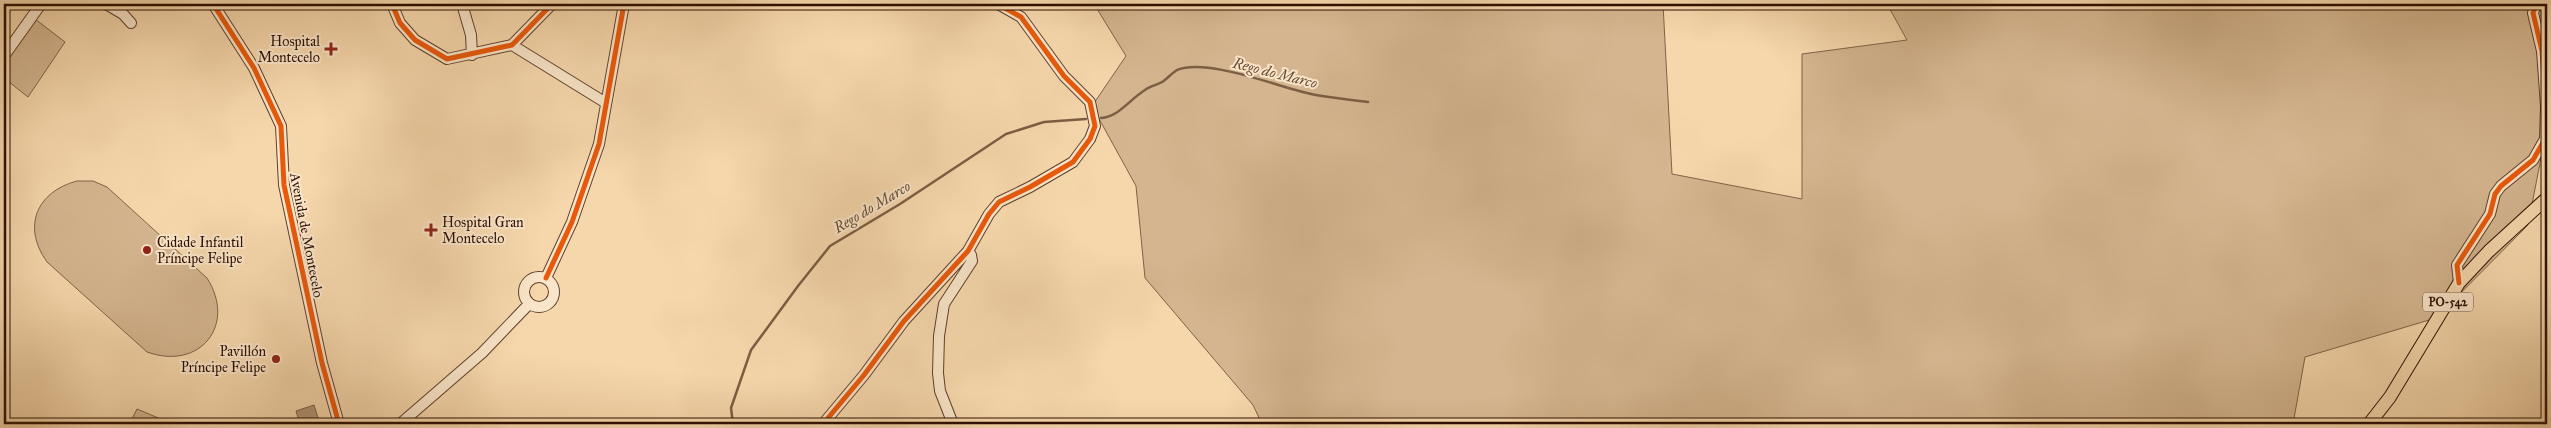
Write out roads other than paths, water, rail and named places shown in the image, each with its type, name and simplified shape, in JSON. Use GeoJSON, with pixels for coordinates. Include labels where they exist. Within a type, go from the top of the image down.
{"type":"FeatureCollection","features":[{"type":"Feature","properties":{"kind":"main road","name":"PO-542"},"geometry":{"type":"LineString","coordinates":[[2369,424],[2390,397],[2459,283],[2489,251],[2547,198]]}},
{"type":"Feature","properties":{"kind":"street"},"geometry":{"type":"LineString","coordinates":[[4,56],[41,4]]}},
{"type":"Feature","properties":{"kind":"street"},"geometry":{"type":"LineString","coordinates":[[106,4],[123,14],[131,23]]}},
{"type":"Feature","properties":{"kind":"street","name":"Avenida de Montecelo"},"geometry":{"type":"LineString","coordinates":[[213,4],[254,68],[281,126],[284,184],[322,364],[339,424]]}},
{"type":"Feature","properties":{"kind":"street"},"geometry":{"type":"LineString","coordinates":[[392,4],[406,31],[415,40],[443,58],[472,55],[512,45],[552,4]]}},
{"type":"Feature","properties":{"kind":"street"},"geometry":{"type":"LineString","coordinates":[[462,4],[470,35],[472,55]]}},
{"type":"Feature","properties":{"kind":"street"},"geometry":{"type":"LineString","coordinates":[[546,278],[572,222],[599,144],[624,4]]}},
{"type":"Feature","properties":{"kind":"street"},"geometry":{"type":"LineString","coordinates":[[823,424],[864,375],[904,321],[968,251],[989,214],[999,202],[1030,187],[1073,162],[1083,151],[1095,126],[1092,109],[1084,94],[1064,76],[1021,17],[998,4]]}},
{"type":"Feature","properties":{"kind":"street"},"geometry":{"type":"LineString","coordinates":[[2459,283],[2457,265],[2490,214],[2495,194],[2501,186],[2533,160],[2545,139],[2546,106],[2542,51],[2533,13],[2536,4]]}},
{"type":"Feature","properties":{"kind":"street"},"geometry":{"type":"LineString","coordinates":[[512,45],[606,103]]}},
{"type":"Feature","properties":{"kind":"street"},"geometry":{"type":"LineString","coordinates":[[953,424],[940,391],[938,373],[939,336],[944,304],[972,261],[968,251]]}},
{"type":"Feature","properties":{"kind":"street"},"geometry":{"type":"LineString","coordinates":[[536,277],[546,278],[554,291],[552,301],[539,308],[529,304],[524,296],[524,286],[536,277]]}},
{"type":"Feature","properties":{"kind":"street"},"geometry":{"type":"LineString","coordinates":[[400,424],[482,353],[529,304]]}},
{"type":"Feature","properties":{"kind":"waterway","name":"Rego do Marco"},"geometry":{"type":"LineString","coordinates":[[1101,118],[1119,111],[1149,87],[1162,82],[1177,70],[1190,67],[1223,70],[1315,95],[1368,102]]}},
{"type":"Feature","properties":{"kind":"waterway","name":"Rego do Marco"},"geometry":{"type":"LineString","coordinates":[[733,424],[731,408],[751,350],[830,246],[900,204],[1006,134],[1044,122],[1086,119]]}},
{"type":"Feature","properties":{"kind":"place","name":"Hospital Montecelo"},"geometry":{"type":"Point","coordinates":[331,49]}},
{"type":"Feature","properties":{"kind":"place","name":"Hospital Gran Montecelo"},"geometry":{"type":"Point","coordinates":[431,230]}},
{"type":"Feature","properties":{"kind":"place","name":"Cidade Infantil Príncipe Felipe"},"geometry":{"type":"Point","coordinates":[147,250]}},
{"type":"Feature","properties":{"kind":"place","name":"Pavillón Príncipe Felipe"},"geometry":{"type":"Point","coordinates":[276,359]}}]}
